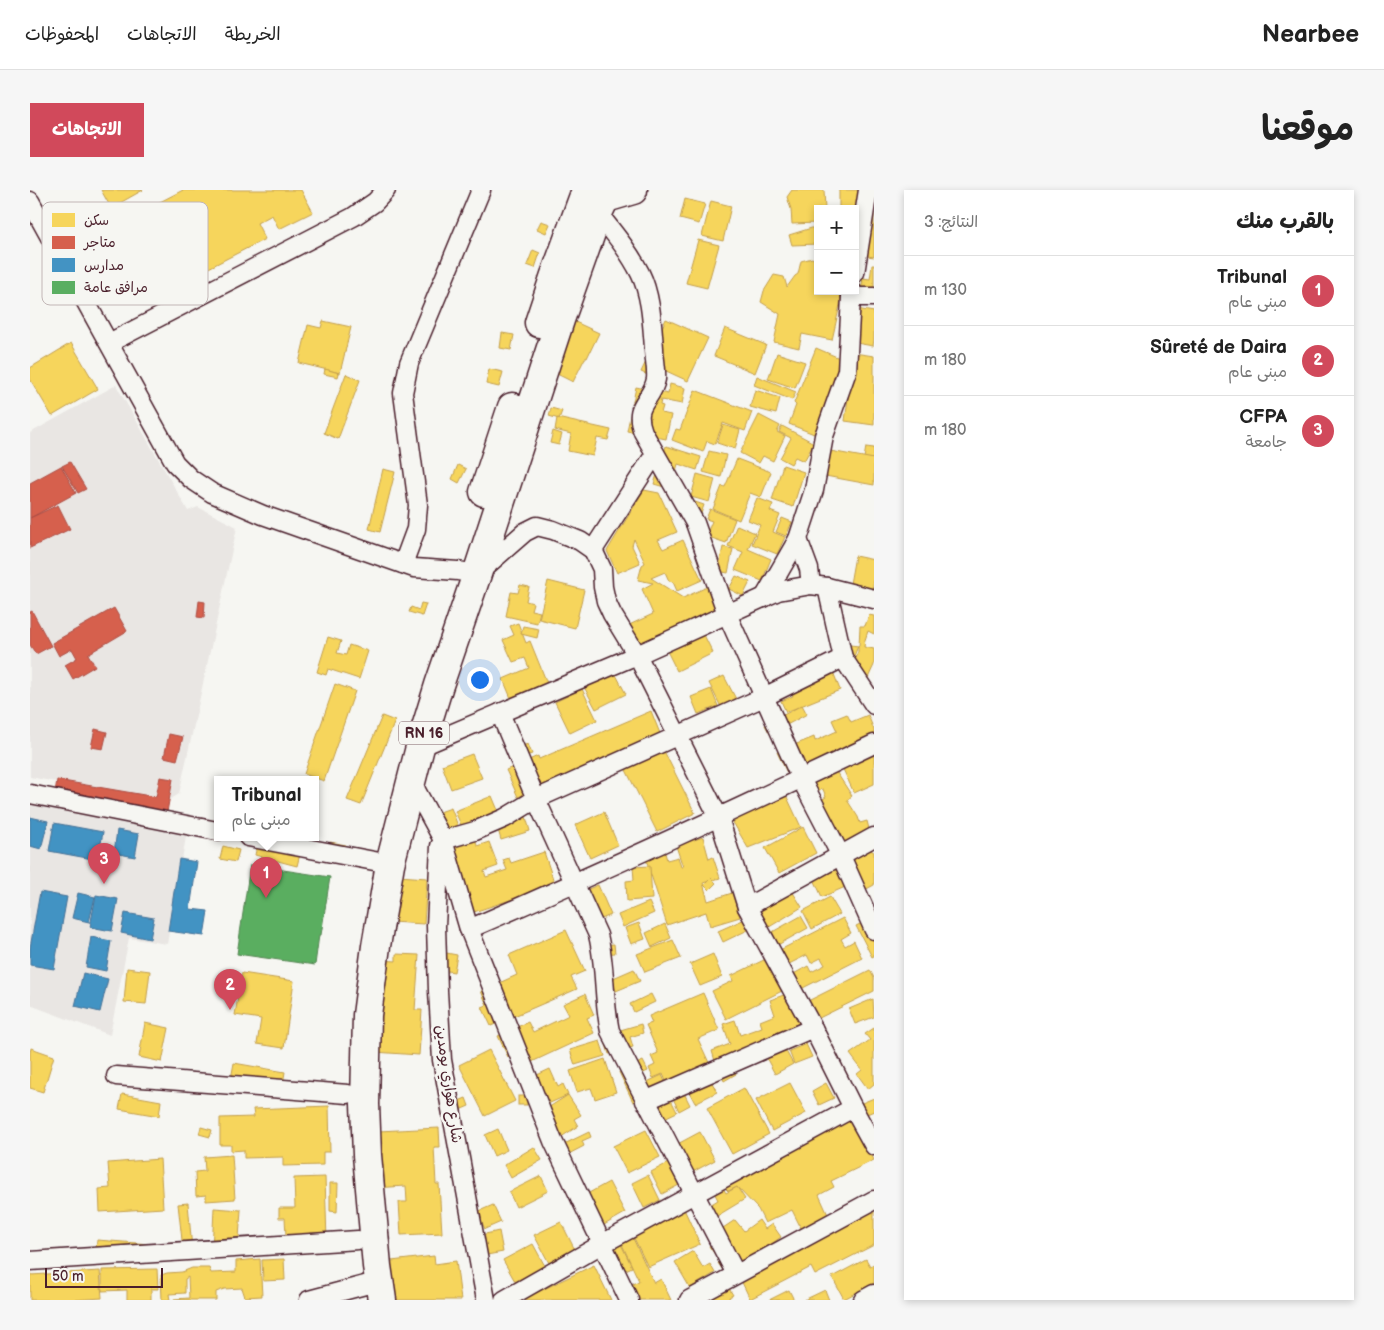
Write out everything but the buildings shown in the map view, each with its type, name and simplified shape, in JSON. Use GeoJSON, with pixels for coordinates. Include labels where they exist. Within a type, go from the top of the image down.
{"type":"FeatureCollection","features":[{"type":"Feature","properties":{"kind":"main road"},"geometry":{"type":"LineString","coordinates":[[600,198],[633,190]]}},
{"type":"Feature","properties":{"kind":"main road","name":"RN 16"},"geometry":{"type":"LineString","coordinates":[[373,1292],[365,1104],[367,1015],[382,863],[412,718],[468,573],[561,317],[600,198]]}},
{"type":"Feature","properties":{"kind":"main road","name":"RN 16"},"geometry":{"type":"LineString","coordinates":[[373,1292],[358,1240],[350,1148],[348,1076],[352,994],[365,904],[382,863],[411,781],[439,685],[468,573]]}},
{"type":"Feature","properties":{"kind":"street"},"geometry":{"type":"LineString","coordinates":[[208,292],[353,217],[375,202],[386,190]]}},
{"type":"Feature","properties":{"kind":"street"},"geometry":{"type":"LineString","coordinates":[[403,564],[416,529],[418,505],[402,393],[404,381],[480,190]]}},
{"type":"Feature","properties":{"kind":"street"},"geometry":{"type":"LineString","coordinates":[[859,250],[868,190]]}},
{"type":"Feature","properties":{"kind":"street"},"geometry":{"type":"LineString","coordinates":[[600,198],[620,240],[641,274],[647,292],[652,321],[656,373],[654,384],[640,410],[639,417],[643,432],[695,523],[728,614],[764,697],[801,779],[841,856],[874,930]]}},
{"type":"Feature","properties":{"kind":"street"},"geometry":{"type":"LineString","coordinates":[[30,201],[42,223]]}},
{"type":"Feature","properties":{"kind":"street"},"geometry":{"type":"LineString","coordinates":[[764,598],[798,539],[814,490],[824,436],[847,371],[852,295]]}},
{"type":"Feature","properties":{"kind":"street"},"geometry":{"type":"LineString","coordinates":[[859,295],[874,297]]}},
{"type":"Feature","properties":{"kind":"street"},"geometry":{"type":"LineString","coordinates":[[88,305],[175,463],[191,479],[212,494],[263,515],[414,568],[468,573],[525,532],[537,526],[553,530],[593,550],[602,569],[602,587],[612,614],[637,655],[719,818],[747,907],[814,1028],[874,1146]]}},
{"type":"Feature","properties":{"kind":"street"},"geometry":{"type":"LineString","coordinates":[[109,343],[183,305]]}},
{"type":"Feature","properties":{"kind":"street"},"geometry":{"type":"LineString","coordinates":[[593,550],[655,454]]}},
{"type":"Feature","properties":{"kind":"street"},"geometry":{"type":"LineString","coordinates":[[798,539],[819,586],[843,658],[874,705]]}},
{"type":"Feature","properties":{"kind":"street"},"geometry":{"type":"LineString","coordinates":[[420,747],[637,655],[778,591],[819,586],[874,598]]}},
{"type":"Feature","properties":{"kind":"street"},"geometry":{"type":"LineString","coordinates":[[441,838],[475,830],[505,818],[536,799],[764,697],[843,658]]}},
{"type":"Feature","properties":{"kind":"street"},"geometry":{"type":"LineString","coordinates":[[500,713],[536,799],[598,935],[602,950],[607,1017],[610,1031],[736,1274]]}},
{"type":"Feature","properties":{"kind":"street"},"geometry":{"type":"LineString","coordinates":[[469,929],[719,818],[874,744]]}},
{"type":"Feature","properties":{"kind":"street"},"geometry":{"type":"LineString","coordinates":[[411,781],[441,838],[469,929],[553,1141],[628,1300]]}},
{"type":"Feature","properties":{"kind":"street"},"geometry":{"type":"LineString","coordinates":[[30,794],[214,830]]}},
{"type":"Feature","properties":{"kind":"street"},"geometry":{"type":"LineString","coordinates":[[747,907],[874,837]]}},
{"type":"Feature","properties":{"kind":"street","name":"شارع هواري بومدين"},"geometry":{"type":"LineString","coordinates":[[441,838],[436,926],[442,1060],[486,1300]]}},
{"type":"Feature","properties":{"kind":"street"},"geometry":{"type":"LineString","coordinates":[[269,841],[382,863]]}},
{"type":"Feature","properties":{"kind":"street"},"geometry":{"type":"LineString","coordinates":[[645,1101],[814,1028]]}},
{"type":"Feature","properties":{"kind":"street"},"geometry":{"type":"LineString","coordinates":[[116,1076],[348,1094]]}},
{"type":"Feature","properties":{"kind":"street"},"geometry":{"type":"LineString","coordinates":[[504,1300],[602,1244],[853,1108]]}},
{"type":"Feature","properties":{"kind":"street"},"geometry":{"type":"LineString","coordinates":[[689,1300],[874,1200]]}},
{"type":"Feature","properties":{"kind":"street"},"geometry":{"type":"LineString","coordinates":[[30,1261],[358,1240]]}},
{"type":"Feature","properties":{"kind":"street"},"geometry":{"type":"LineString","coordinates":[[309,1300],[373,1292]]}},
{"type":"Feature","properties":{"kind":"shaded area"},"geometry":{"type":"Polygon","coordinates":[[[116,385],[188,511],[198,507],[237,527],[179,794],[165,803],[30,777],[30,433],[116,385]]]}},
{"type":"Feature","properties":{"kind":"shaded area"},"geometry":{"type":"Polygon","coordinates":[[[30,800],[187,831],[167,944],[129,938],[110,1035],[30,1005],[30,800]]]}},
{"type":"Feature","properties":{"kind":"place","name":"CFPA"},"geometry":{"type":"Point","coordinates":[104,884]}},
{"type":"Feature","properties":{"kind":"place","name":"Tribunal"},"geometry":{"type":"Point","coordinates":[266,898]}},
{"type":"Feature","properties":{"kind":"place","name":"Sûreté de Daira"},"geometry":{"type":"Point","coordinates":[230,1010]}}]}
